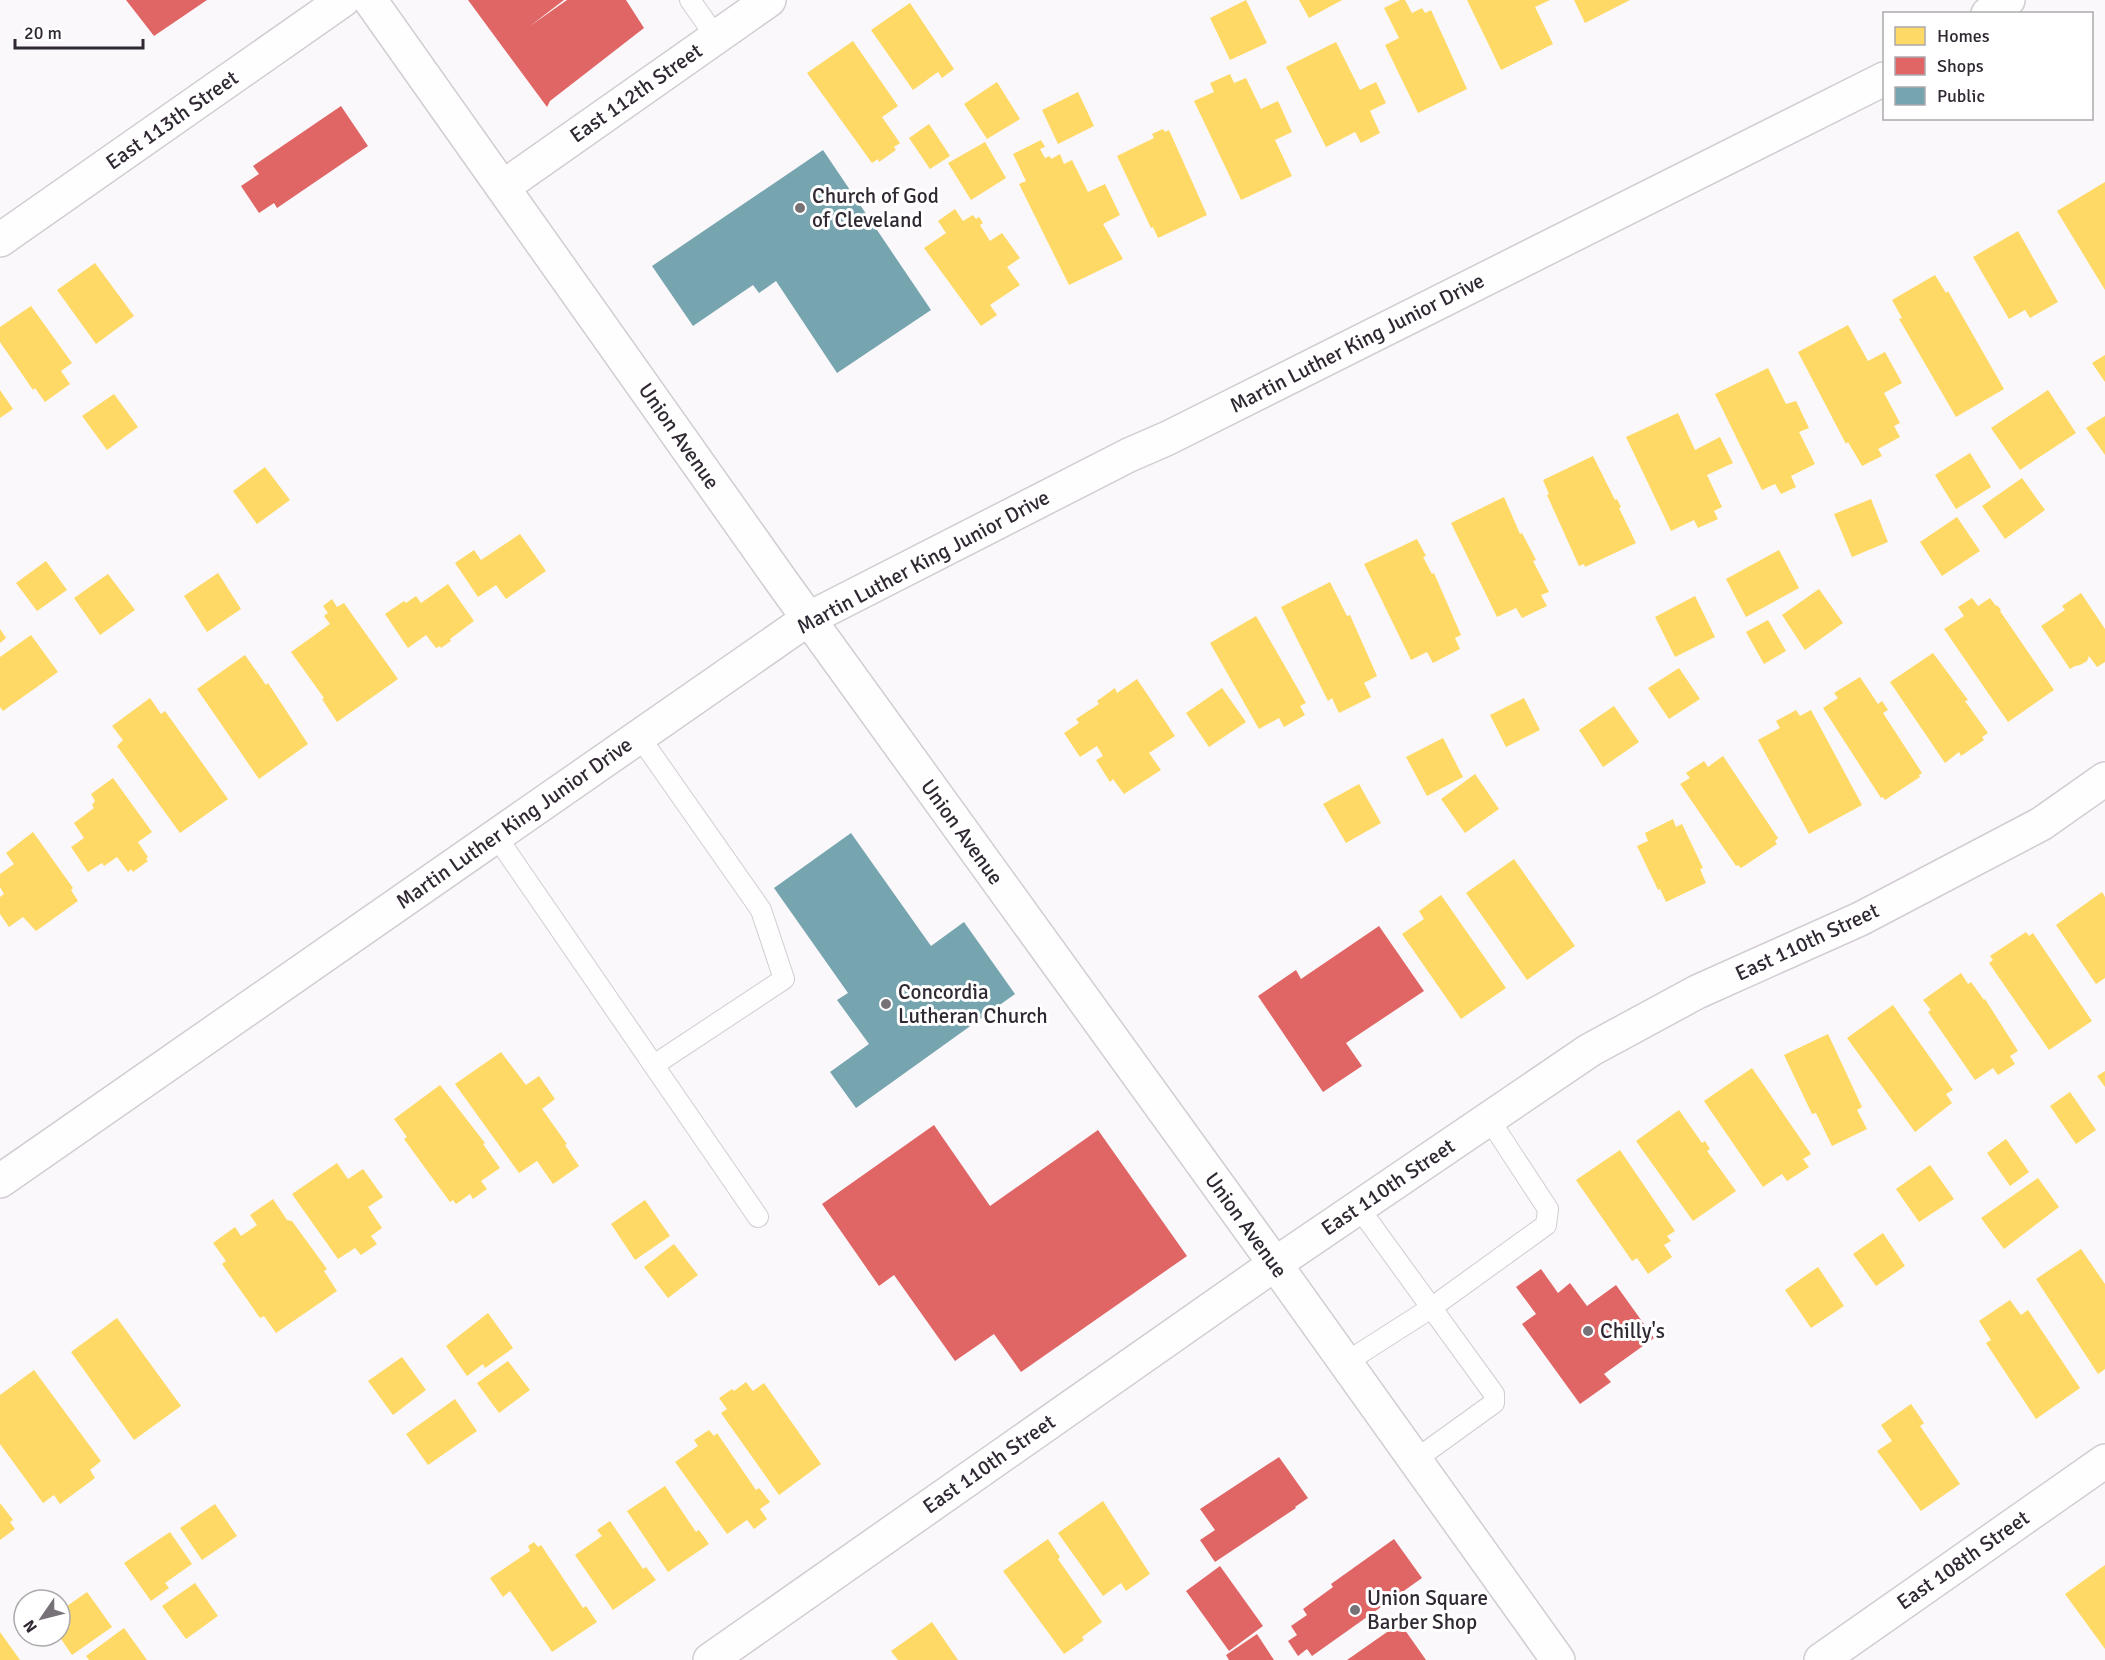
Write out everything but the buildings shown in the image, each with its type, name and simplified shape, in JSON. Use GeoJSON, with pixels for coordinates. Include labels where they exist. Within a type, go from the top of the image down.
{"type":"FeatureCollection","features":[{"type":"Feature","properties":{"kind":"street","name":"East 113th Street"},"geometry":{"type":"LineString","coordinates":[[0,240],[343,0]]}},
{"type":"Feature","properties":{"kind":"street","name":"Union Avenue"},"geometry":{"type":"LineString","coordinates":[[370,0],[808,619],[1275,1264],[1558,1660]]}},
{"type":"Feature","properties":{"kind":"street","name":"East 112th Street"},"geometry":{"type":"LineString","coordinates":[[503,187],[769,0]]}},
{"type":"Feature","properties":{"kind":"street"},"geometry":{"type":"LineString","coordinates":[[1991,12],[2008,0]]}},
{"type":"Feature","properties":{"kind":"street","name":"Martin Luther King Junior Drive"},"geometry":{"type":"LineString","coordinates":[[0,1181],[808,619],[1129,455],[1883,80]]}},
{"type":"Feature","properties":{"kind":"street","name":"East 110th Street"},"geometry":{"type":"LineString","coordinates":[[710,1660],[1275,1264],[1600,1045],[1697,992],[1880,909],[2041,824],[2105,779]]}},
{"type":"Feature","properties":{"kind":"street","name":"East 108th Street"},"geometry":{"type":"LineString","coordinates":[[1821,1660],[2105,1461]]}},
{"type":"Feature","properties":{"kind":"lane"},"geometry":{"type":"LineString","coordinates":[[690,0],[717,37]]}},
{"type":"Feature","properties":{"kind":"lane"},"geometry":{"type":"LineString","coordinates":[[639,736],[761,910],[784,979],[654,1065]]}},
{"type":"Feature","properties":{"kind":"lane"},"geometry":{"type":"LineString","coordinates":[[496,836],[758,1217]]}},
{"type":"Feature","properties":{"kind":"lane"},"geometry":{"type":"LineString","coordinates":[[1345,1364],[1431,1308],[1546,1224],[1548,1209],[1489,1119]]}},
{"type":"Feature","properties":{"kind":"lane"},"geometry":{"type":"LineString","coordinates":[[1359,1208],[1494,1394],[1494,1403],[1415,1460]]}},
{"type":"Feature","properties":{"kind":"place","name":"Church of God of Cleveland"},"geometry":{"type":"Point","coordinates":[800,208]}},
{"type":"Feature","properties":{"kind":"place","name":"Concordia Lutheran Church"},"geometry":{"type":"Point","coordinates":[886,1004]}},
{"type":"Feature","properties":{"kind":"place","name":"Chilly's"},"geometry":{"type":"Point","coordinates":[1588,1331]}},
{"type":"Feature","properties":{"kind":"place","name":"Union Square Barber Shop"},"geometry":{"type":"Point","coordinates":[1355,1610]}}]}
